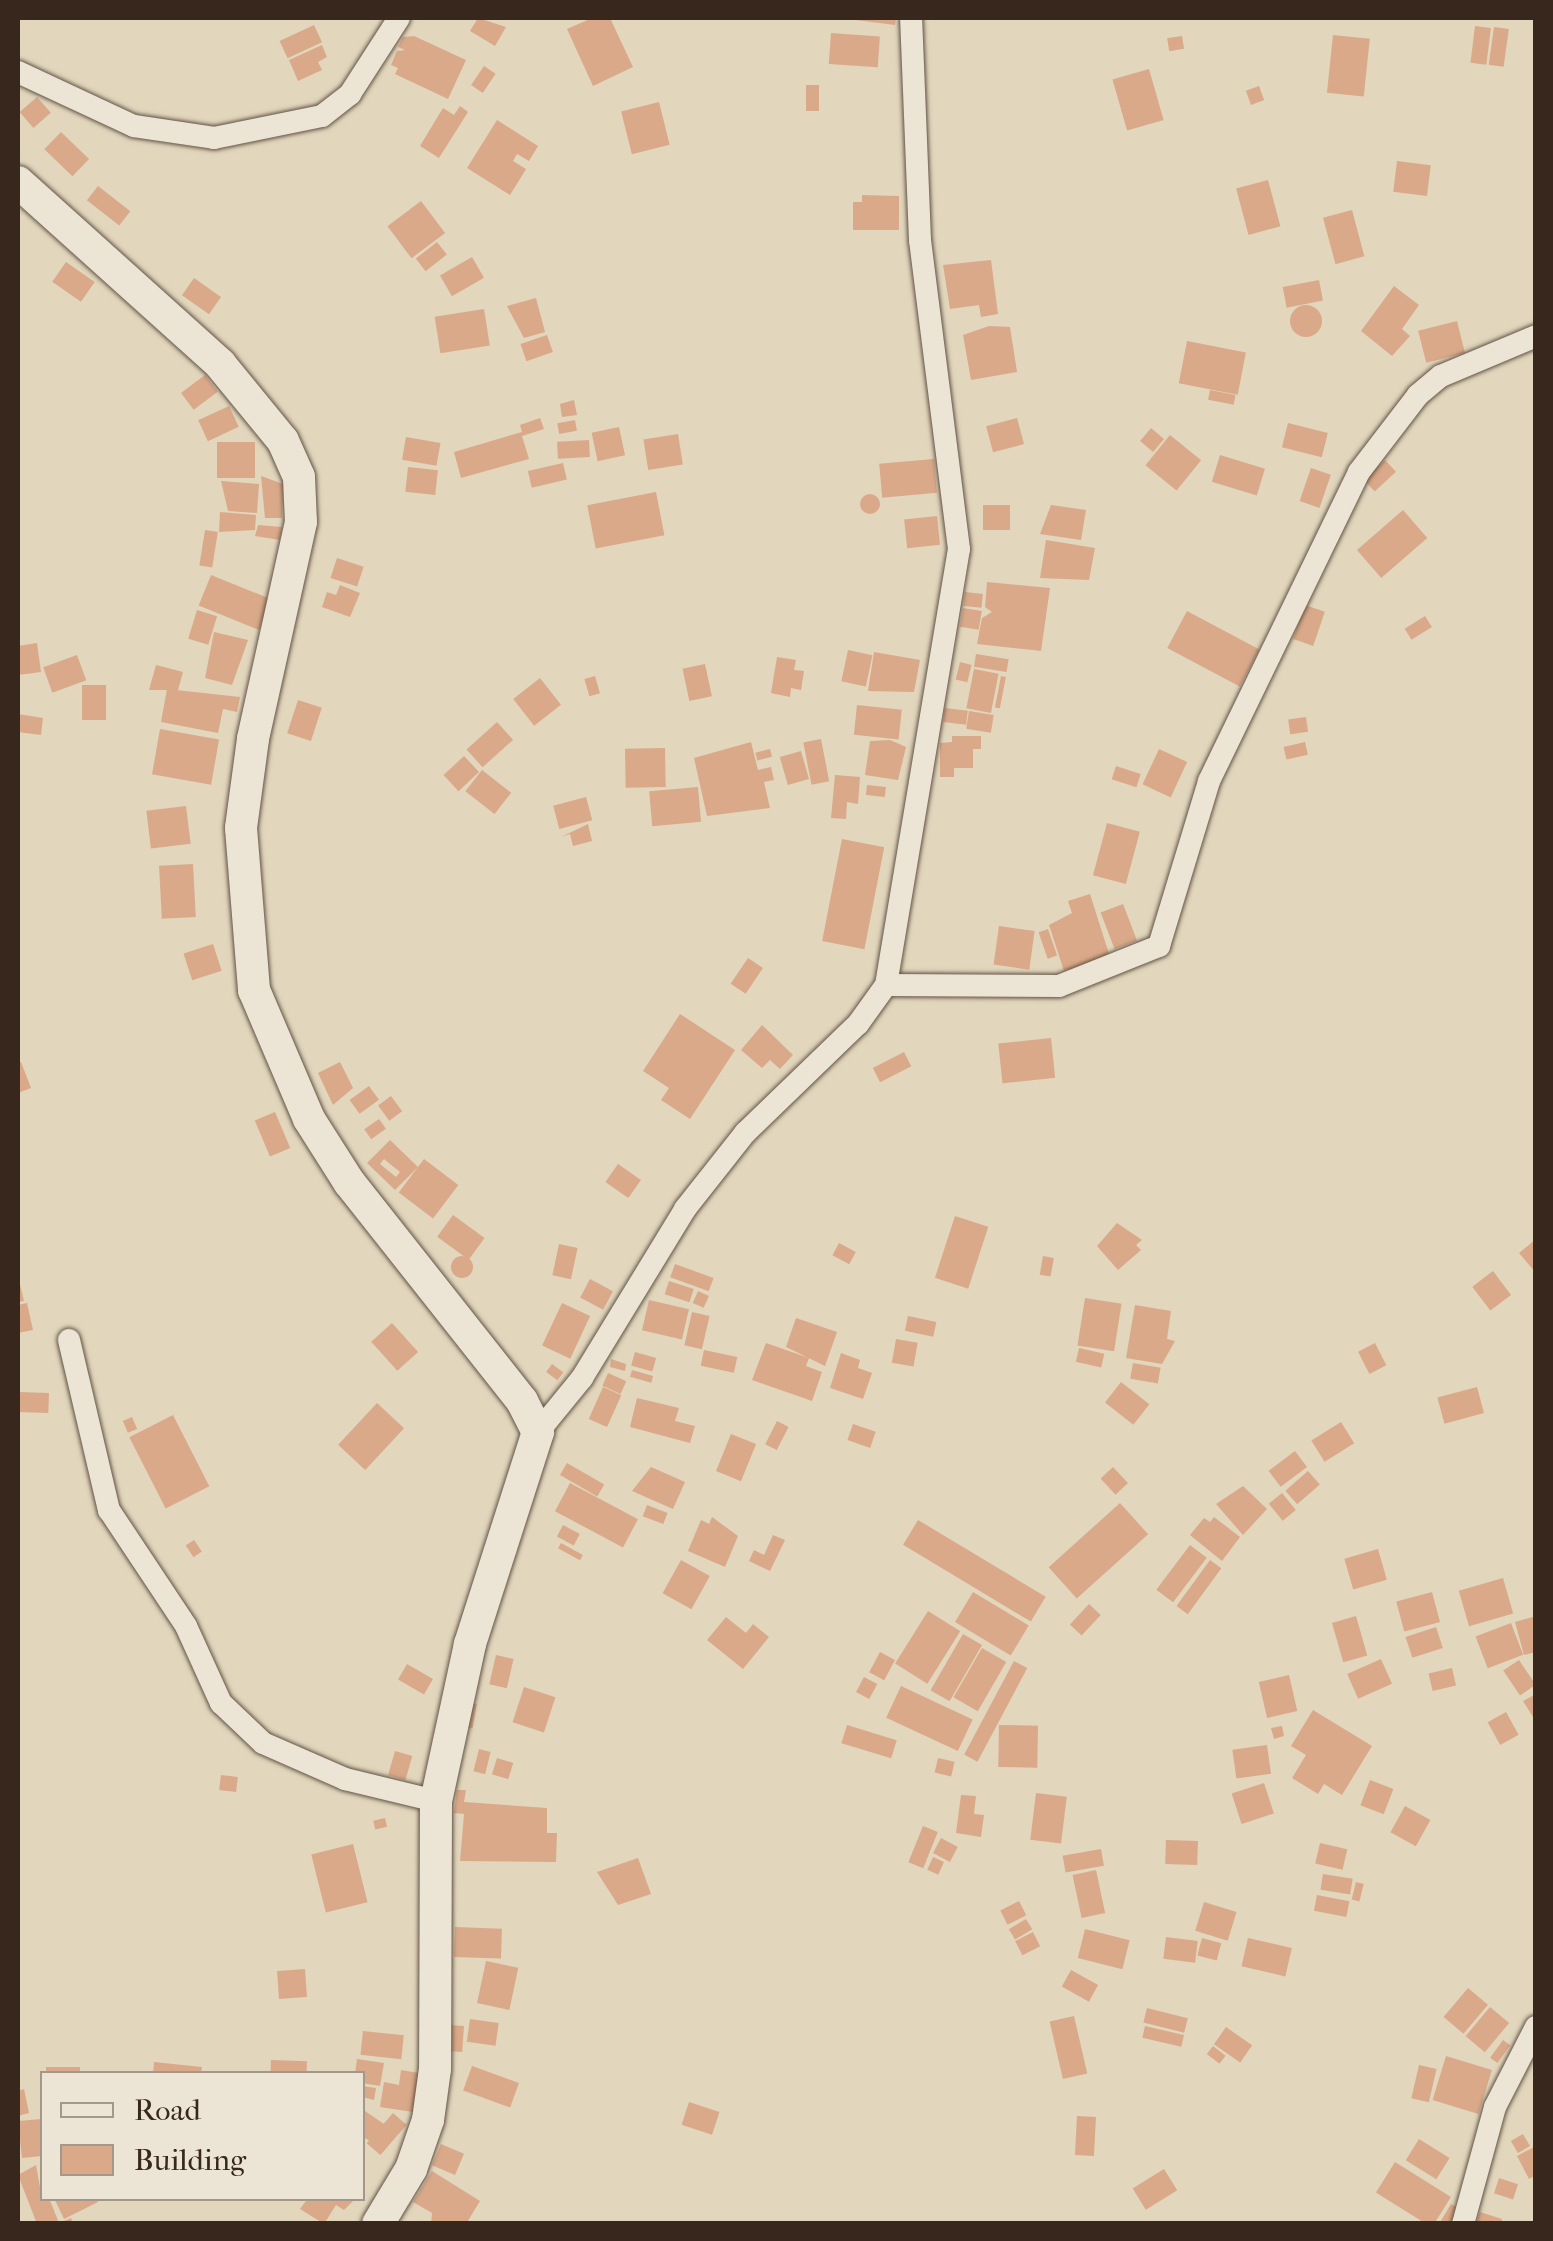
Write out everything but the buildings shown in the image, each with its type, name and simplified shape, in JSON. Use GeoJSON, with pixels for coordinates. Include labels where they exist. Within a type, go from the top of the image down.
{"type":"FeatureCollection","features":[{"type":"Feature","properties":{"kind":"street"},"geometry":{"type":"LineString","coordinates":[[18,72],[134,126],[214,138],[322,116],[350,94],[398,18]]}},
{"type":"Feature","properties":{"kind":"street"},"geometry":{"type":"LineString","coordinates":[[378,2224],[411,2169],[428,2120],[435,2069],[436,1801],[470,1644],[538,1432],[582,1378],[685,1209],[745,1132],[858,1024],[886,984],[959,549],[920,240],[911,18]]}},
{"type":"Feature","properties":{"kind":"street"},"geometry":{"type":"LineString","coordinates":[[18,182],[220,364],[283,441],[300,477],[302,522],[252,739],[242,828],[254,990],[329,1150],[522,1401],[538,1432]]}},
{"type":"Feature","properties":{"kind":"street"},"geometry":{"type":"LineString","coordinates":[[886,984],[1058,986],[1160,946],[1209,780],[1341,501],[1418,395],[1441,376],[1536,336]]}},
{"type":"Feature","properties":{"kind":"street"},"geometry":{"type":"LineString","coordinates":[[69,1340],[109,1510],[186,1626],[221,1703],[263,1743],[345,1779],[436,1801]]}},
{"type":"Feature","properties":{"kind":"street"},"geometry":{"type":"LineString","coordinates":[[1463,2224],[1494,2107],[1536,2027]]}}]}
